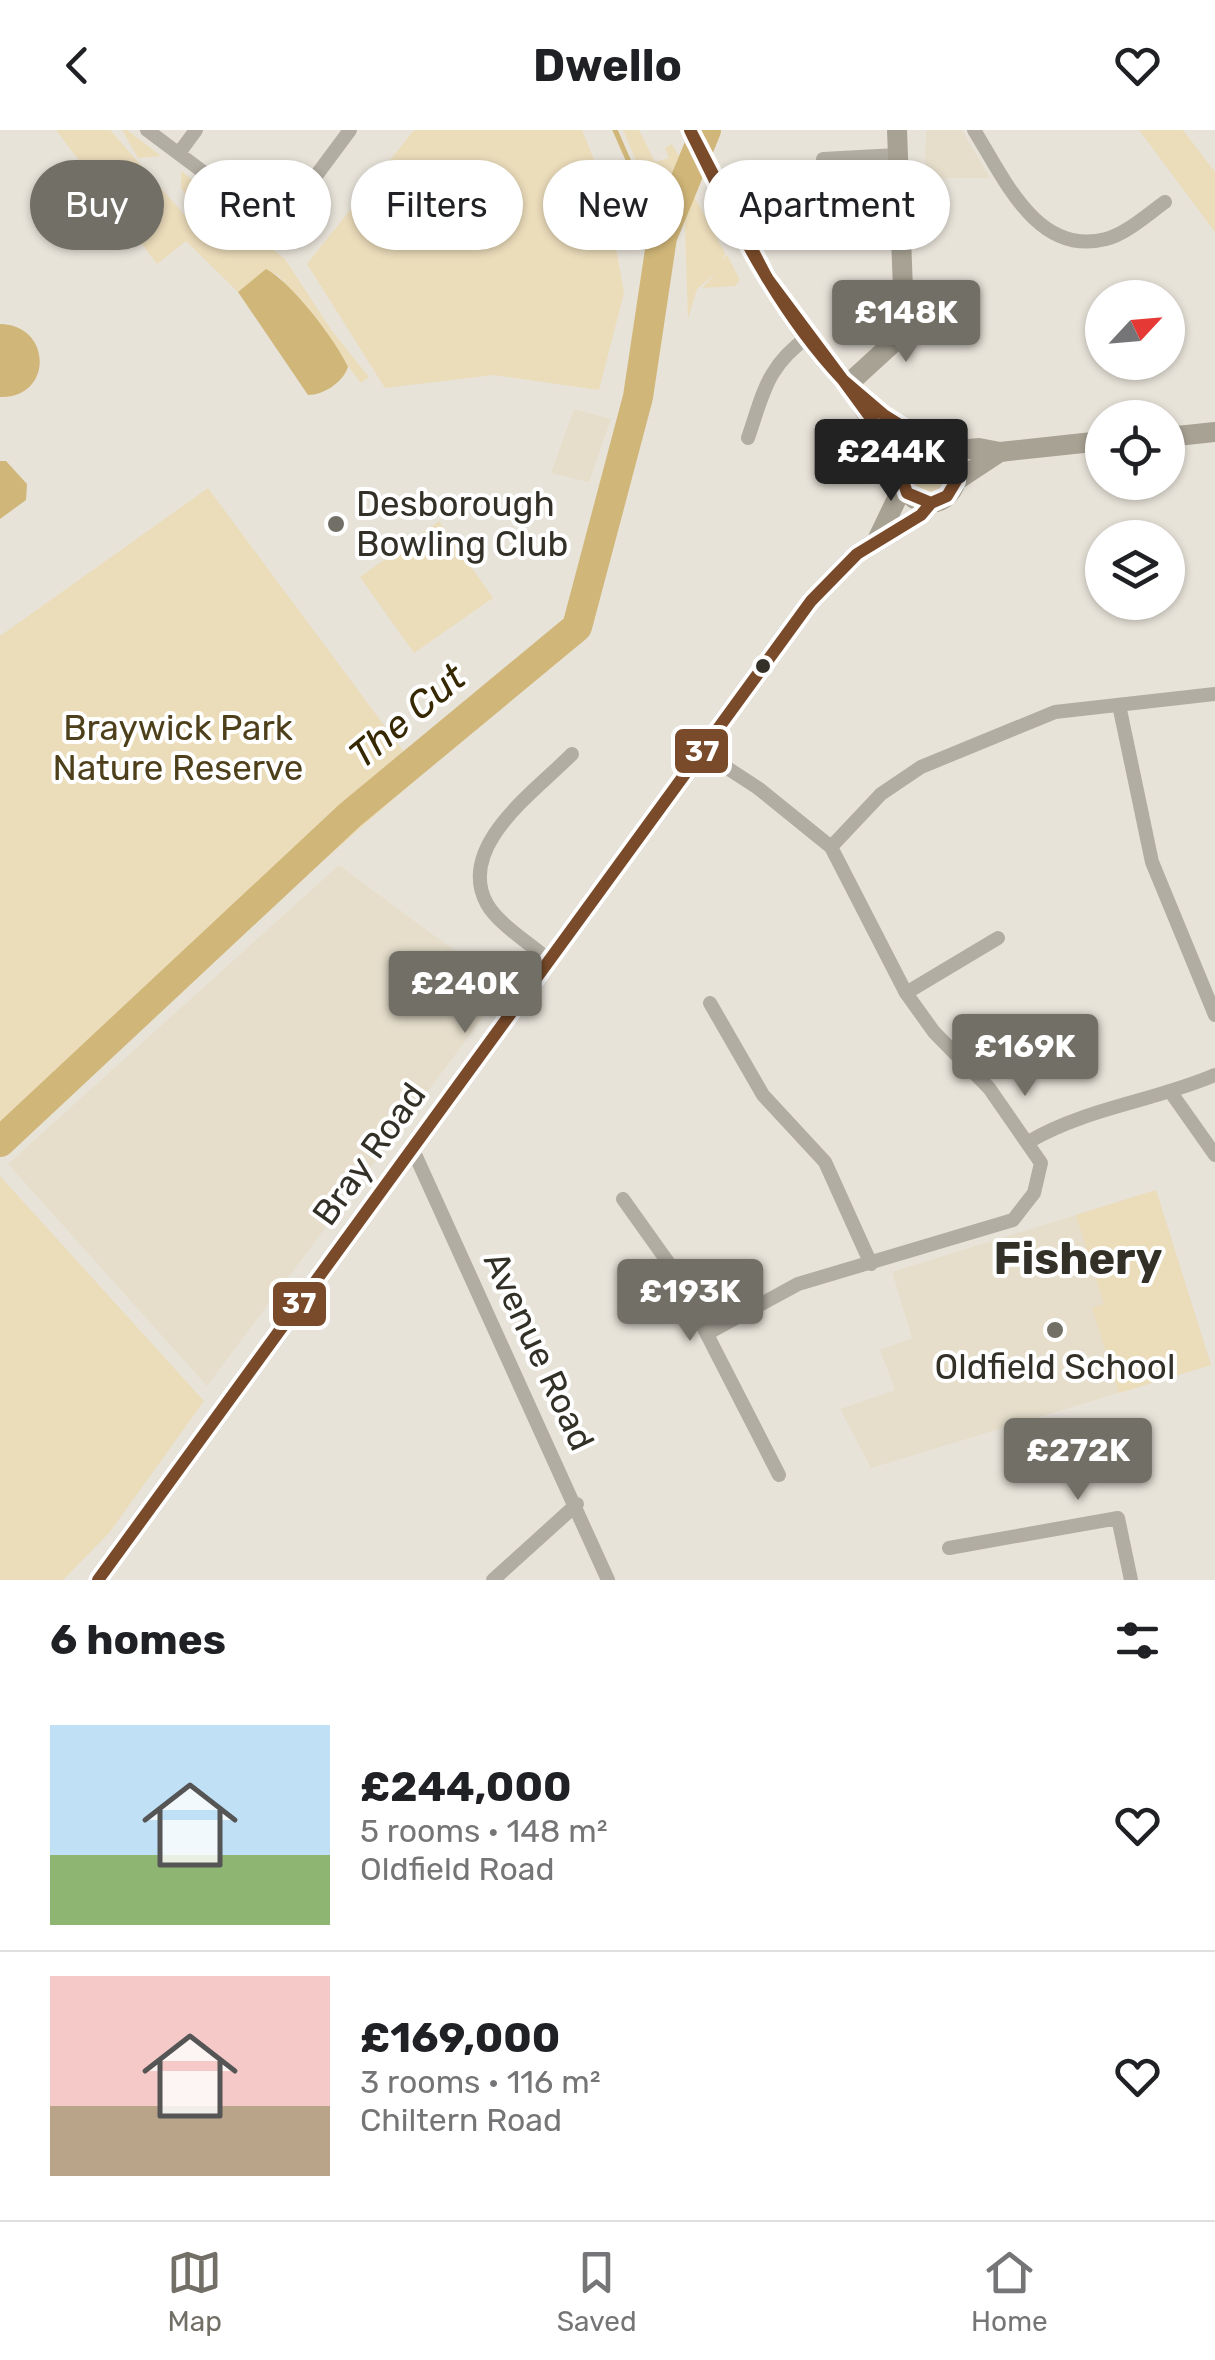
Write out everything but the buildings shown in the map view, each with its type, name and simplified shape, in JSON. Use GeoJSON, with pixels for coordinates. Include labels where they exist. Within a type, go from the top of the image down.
{"type":"FeatureCollection","features":[{"type":"Feature","properties":{"kind":"main road"},"geometry":{"type":"LineString","coordinates":[[690,130],[767,278],[847,385],[912,498],[930,503],[947,496],[956,480],[1000,452]]}},
{"type":"Feature","properties":{"kind":"main road"},"geometry":{"type":"LineString","coordinates":[[847,385],[892,342],[904,316],[897,130]]}},
{"type":"Feature","properties":{"kind":"main road"},"geometry":{"type":"LineString","coordinates":[[847,385],[954,464],[956,480]]}},
{"type":"Feature","properties":{"kind":"main road"},"geometry":{"type":"LineString","coordinates":[[1185,435],[1215,432]]}},
{"type":"Feature","properties":{"kind":"main road"},"geometry":{"type":"LineString","coordinates":[[878,538],[911,456],[937,450],[1000,452],[1085,443]]}},
{"type":"Feature","properties":{"kind":"main road","name":"Bray Road"},"geometry":{"type":"LineString","coordinates":[[98,1580],[811,601],[878,538],[921,515],[930,503]]}},
{"type":"Feature","properties":{"kind":"street"},"geometry":{"type":"LineString","coordinates":[[147,130],[188,160]]}},
{"type":"Feature","properties":{"kind":"street"},"geometry":{"type":"LineString","coordinates":[[179,153],[196,130]]}},
{"type":"Feature","properties":{"kind":"street"},"geometry":{"type":"LineString","coordinates":[[328,160],[350,130]]}},
{"type":"Feature","properties":{"kind":"street"},"geometry":{"type":"LineString","coordinates":[[974,130],[1038,227],[1073,242],[1108,239],[1165,202]]}},
{"type":"Feature","properties":{"kind":"street"},"geometry":{"type":"LineString","coordinates":[[823,158],[898,155]]}},
{"type":"Feature","properties":{"kind":"street"},"geometry":{"type":"LineString","coordinates":[[748,438],[769,374],[782,355],[808,336]]}},
{"type":"Feature","properties":{"kind":"street"},"geometry":{"type":"LineString","coordinates":[[831,847],[881,794],[921,767],[1054,712],[1215,694]]}},
{"type":"Feature","properties":{"kind":"street"},"geometry":{"type":"LineString","coordinates":[[1119,705],[1121,733],[1152,862],[1215,1015]]}},
{"type":"Feature","properties":{"kind":"street"},"geometry":{"type":"LineString","coordinates":[[701,751],[758,788],[831,847],[906,993],[934,1032],[989,1088],[1030,1141],[1040,1163],[1034,1193],[1013,1220],[798,1284],[708,1333]]}},
{"type":"Feature","properties":{"kind":"street"},"geometry":{"type":"LineString","coordinates":[[550,961],[489,907],[479,868],[491,837],[572,754]]}},
{"type":"Feature","properties":{"kind":"street"},"geometry":{"type":"LineString","coordinates":[[906,993],[998,938]]}},
{"type":"Feature","properties":{"kind":"street"},"geometry":{"type":"LineString","coordinates":[[710,1003],[763,1096],[825,1162],[871,1264]]}},
{"type":"Feature","properties":{"kind":"street"},"geometry":{"type":"LineString","coordinates":[[1030,1141],[1058,1125],[1172,1094],[1215,1075]]}},
{"type":"Feature","properties":{"kind":"street"},"geometry":{"type":"LineString","coordinates":[[1172,1094],[1215,1155]]}},
{"type":"Feature","properties":{"kind":"street","name":"Avenue Road"},"geometry":{"type":"LineString","coordinates":[[412,1150],[577,1504],[608,1580]]}},
{"type":"Feature","properties":{"kind":"street"},"geometry":{"type":"LineString","coordinates":[[623,1199],[676,1272],[779,1475]]}},
{"type":"Feature","properties":{"kind":"street"},"geometry":{"type":"LineString","coordinates":[[494,1580],[577,1504]]}},
{"type":"Feature","properties":{"kind":"street"},"geometry":{"type":"LineString","coordinates":[[949,1548],[1118,1518],[1131,1580]]}},
{"type":"Feature","properties":{"kind":"shaded area"},"geometry":{"type":"Polygon","coordinates":[[[926,130],[962,130],[990,178],[950,178],[950,160],[925,160],[926,130]]]}},
{"type":"Feature","properties":{"kind":"shaded area"},"geometry":{"type":"Polygon","coordinates":[[[266,269],[312,313],[348,367],[342,378],[326,390],[308,395],[238,292],[266,269]]]}},
{"type":"Feature","properties":{"kind":"shaded area"},"geometry":{"type":"Polygon","coordinates":[[[0,324],[30,336],[40,362],[30,387],[0,397],[0,324]]]}},
{"type":"Feature","properties":{"kind":"shaded area"},"geometry":{"type":"Polygon","coordinates":[[[574,409],[611,419],[589,482],[551,473],[574,409]]]}},
{"type":"Feature","properties":{"kind":"shaded area"},"geometry":{"type":"Polygon","coordinates":[[[0,461],[6,461],[27,484],[26,500],[0,519],[0,461]]]}},
{"type":"Feature","properties":{"kind":"shaded area"},"geometry":{"type":"Polygon","coordinates":[[[339,865],[505,988],[207,1386],[8,1164],[339,865]]]}},
{"type":"Feature","properties":{"kind":"shaded area","name":"Oldfield School"},"geometry":{"type":"Polygon","coordinates":[[[1156,1190],[1211,1365],[871,1468],[840,1409],[895,1390],[880,1350],[912,1338],[892,1272],[1156,1190]]]}},
{"type":"Feature","properties":{"kind":"green space"},"geometry":{"type":"Polygon","coordinates":[[[56,130],[110,130],[136,160],[79,160],[56,130]]]}},
{"type":"Feature","properties":{"kind":"green space"},"geometry":{"type":"Polygon","coordinates":[[[122,130],[127,130],[161,156],[138,158],[122,130]]]}},
{"type":"Feature","properties":{"kind":"green space"},"geometry":{"type":"Polygon","coordinates":[[[414,130],[582,130],[594,160],[543,160],[543,250],[616,250],[624,293],[599,390],[494,375],[385,388],[307,264],[318,250],[331,250],[331,234],[351,209],[351,250],[523,250],[523,160],[390,160],[414,130]]]}},
{"type":"Feature","properties":{"kind":"green space"},"geometry":{"type":"Polygon","coordinates":[[[623,130],[639,130],[654,160],[636,160],[623,130]]]}},
{"type":"Feature","properties":{"kind":"green space"},"geometry":{"type":"Polygon","coordinates":[[[1139,130],[1183,130],[1215,172],[1215,232],[1139,130]]]}},
{"type":"Feature","properties":{"kind":"green space"},"geometry":{"type":"Polygon","coordinates":[[[672,144],[680,158],[662,160],[669,158],[665,148],[672,144]]]}},
{"type":"Feature","properties":{"kind":"green space"},"geometry":{"type":"Polygon","coordinates":[[[689,187],[704,214],[704,250],[723,250],[723,260],[727,255],[740,280],[735,286],[702,288],[718,271],[697,289],[688,319],[684,195],[689,187]]]}},
{"type":"Feature","properties":{"kind":"green space"},"geometry":{"type":"Polygon","coordinates":[[[164,192],[184,214],[184,243],[157,264],[146,250],[164,250],[164,192]]]}},
{"type":"Feature","properties":{"kind":"green space"},"geometry":{"type":"Polygon","coordinates":[[[195,250],[274,250],[285,259],[332,331],[369,377],[361,383],[279,276],[266,270],[238,292],[195,250]]]}},
{"type":"Feature","properties":{"kind":"green space"},"geometry":{"type":"Polygon","coordinates":[[[928,458],[940,463],[945,475],[940,487],[928,492],[916,487],[911,475],[916,463],[928,458]]]}},
{"type":"Feature","properties":{"kind":"green space","name":"Braywick Park Nature Reserve"},"geometry":{"type":"Polygon","coordinates":[[[208,488],[421,775],[0,1144],[0,636],[208,488]]]}},
{"type":"Feature","properties":{"kind":"green space","name":"Desborough Bowling Club"},"geometry":{"type":"Polygon","coordinates":[[[439,521],[493,598],[414,653],[360,577],[439,521]]]}},
{"type":"Feature","properties":{"kind":"green space"},"geometry":{"type":"Polygon","coordinates":[[[0,1176],[204,1401],[109,1533],[63,1580],[0,1580],[0,1176]]]}},
{"type":"Feature","properties":{"kind":"green space"},"geometry":{"type":"Polygon","coordinates":[[[1156,1190],[1211,1365],[1119,1393],[1092,1308],[1104,1304],[1076,1215],[1156,1190]]]}},
{"type":"Feature","properties":{"kind":"waterway"},"geometry":{"type":"LineString","coordinates":[[615,130],[628,160]]}},
{"type":"Feature","properties":{"kind":"waterway","name":"The Cut"},"geometry":{"type":"LineString","coordinates":[[0,1142],[350,815],[577,627],[638,397],[662,237],[706,130]]}},
{"type":"Feature","properties":{"kind":"transit line","name":"37"},"geometry":{"type":"LineString","coordinates":[[690,130],[757,261],[776,292],[796,323],[843,380],[767,278],[690,130]]}},
{"type":"Feature","properties":{"kind":"transit line","name":"37"},"geometry":{"type":"LineString","coordinates":[[843,380],[884,415],[949,456],[956,481],[947,496],[931,503],[907,493],[892,447],[843,380]]}},
{"type":"Feature","properties":{"kind":"transit line","name":"37"},"geometry":{"type":"LineString","coordinates":[[98,1580],[811,601],[857,554],[921,515],[931,503]]}},
{"type":"Feature","properties":{"kind":"place","name":"Desborough Bowling Club"},"geometry":{"type":"Point","coordinates":[336,524]}},
{"type":"Feature","properties":{"kind":"place","name":"Oldfield School"},"geometry":{"type":"Point","coordinates":[1055,1330]}},
{"type":"Feature","properties":{"kind":"district","name":"Fishery"},"geometry":{"type":"Point","coordinates":[1078,1258]}}]}
